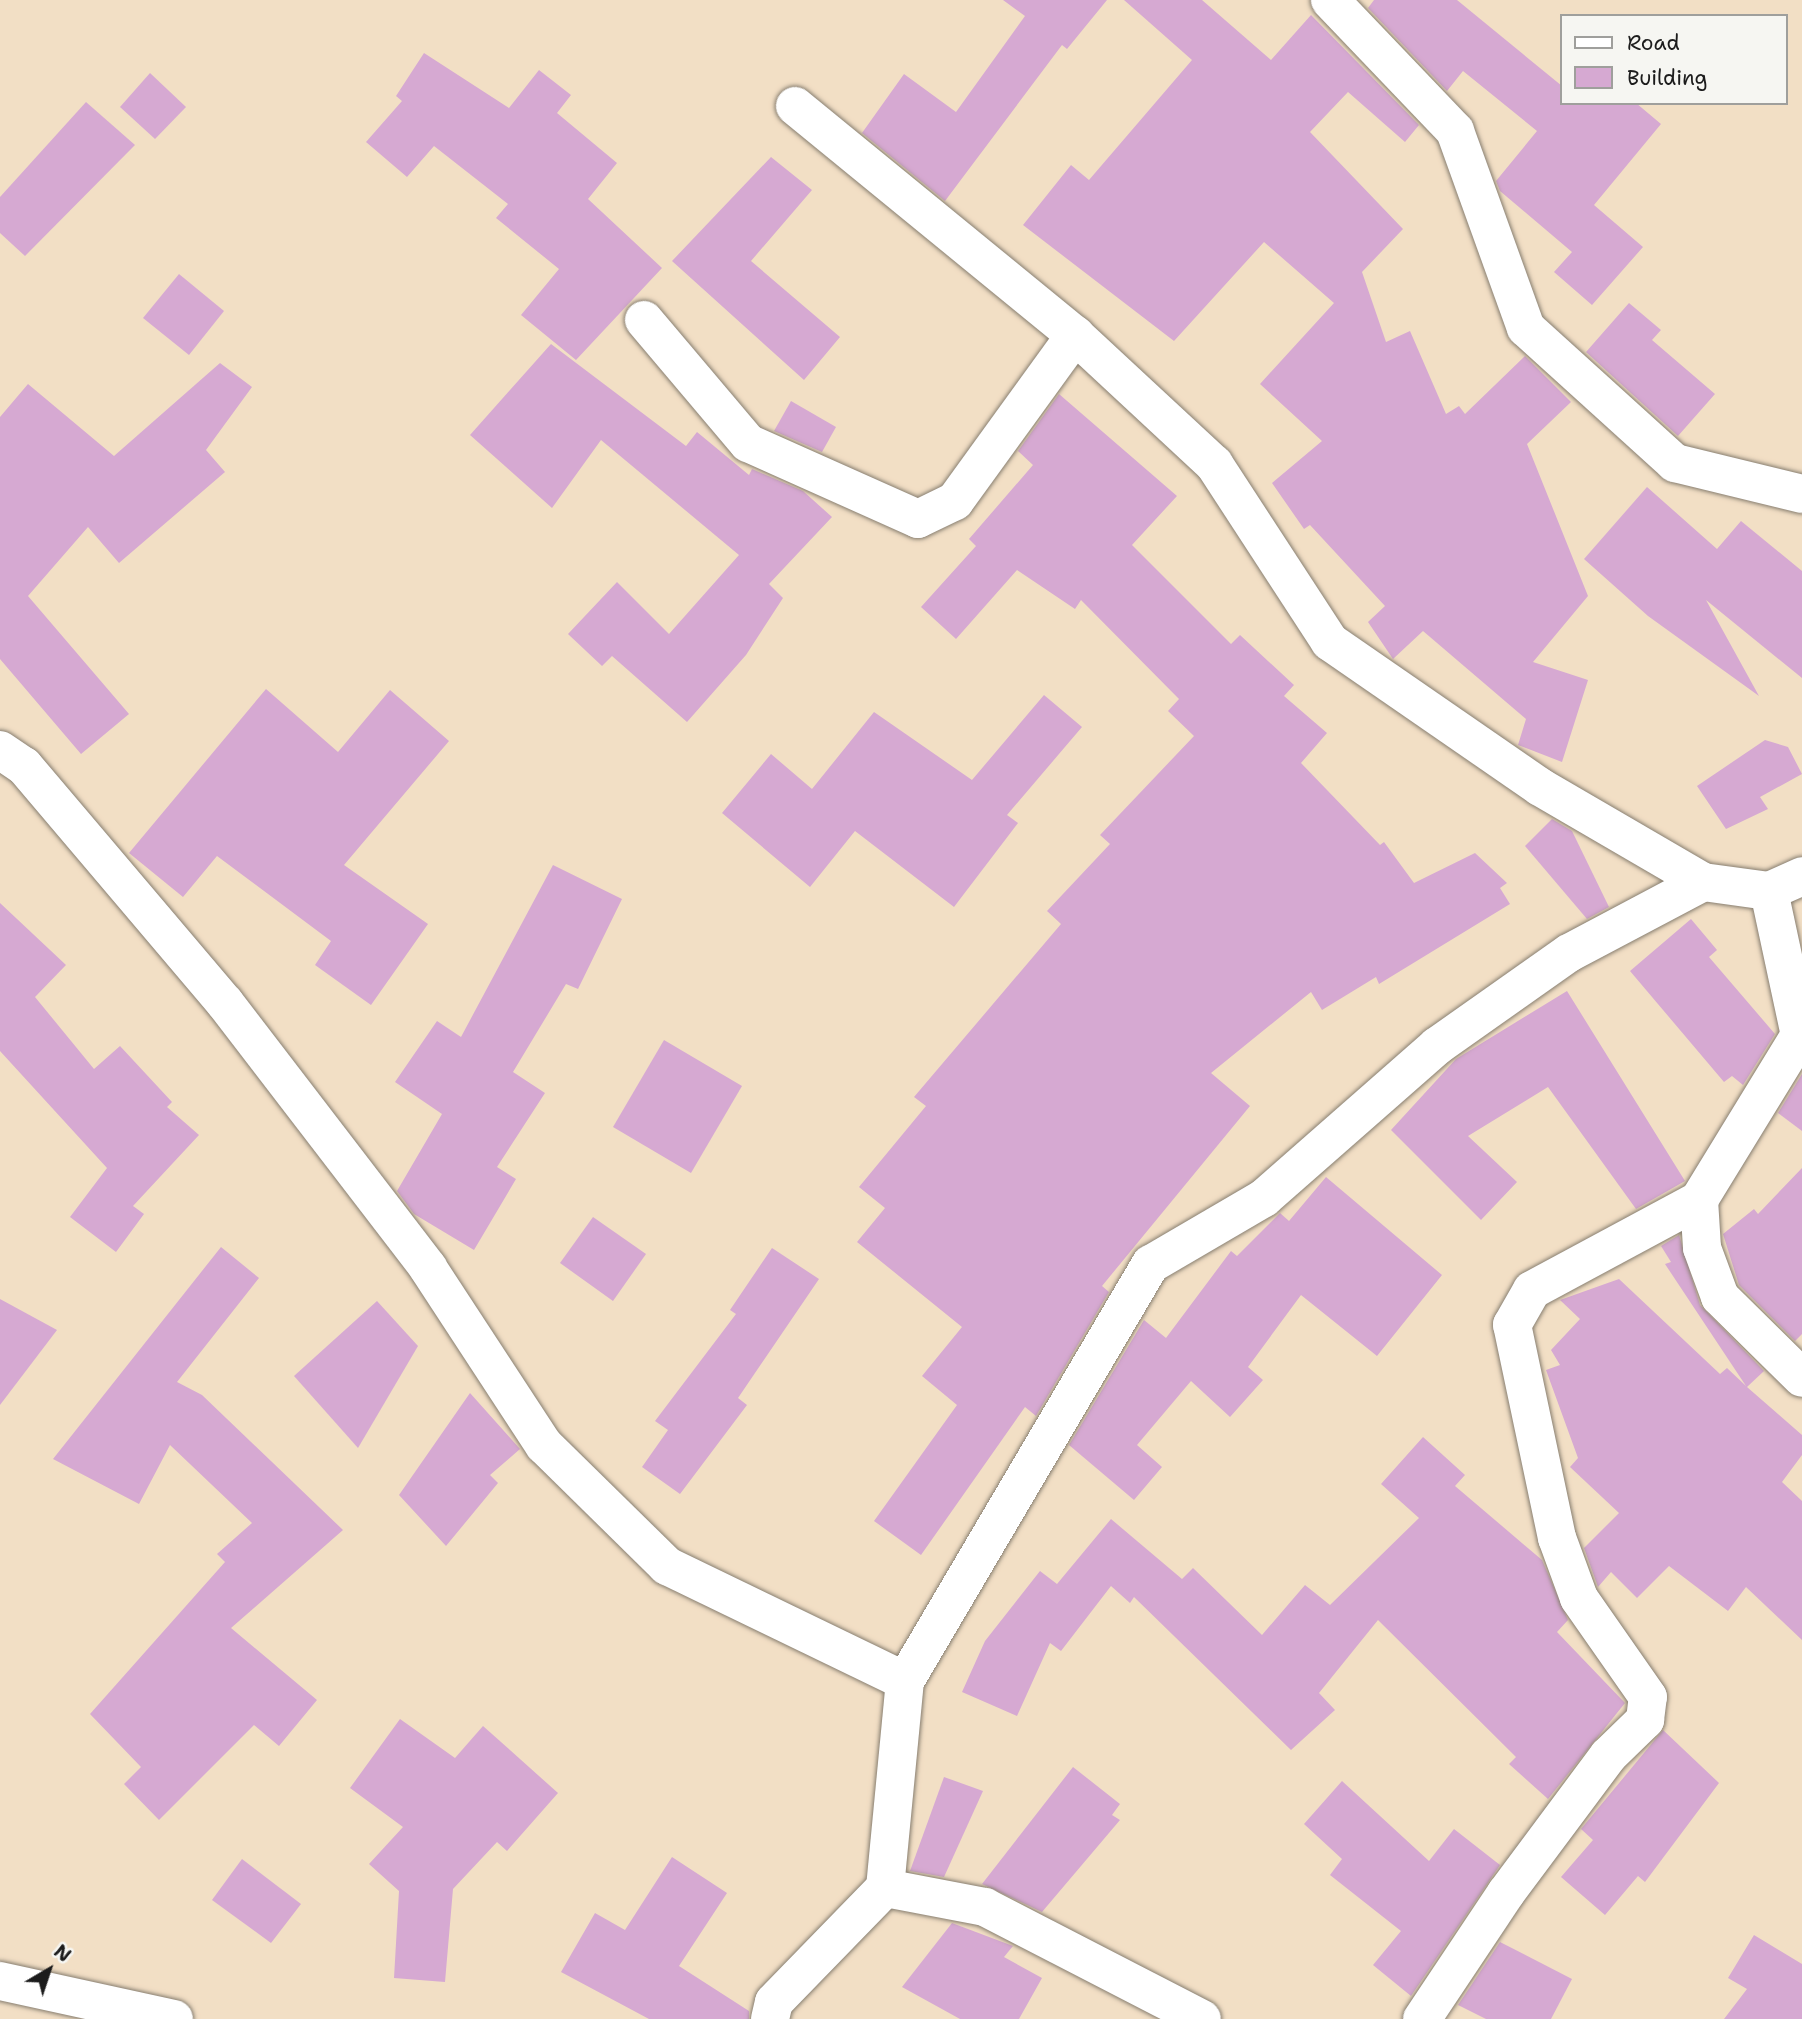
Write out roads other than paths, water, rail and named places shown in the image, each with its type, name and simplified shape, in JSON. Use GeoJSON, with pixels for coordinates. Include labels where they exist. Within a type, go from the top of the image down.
{"type":"FeatureCollection","features":[{"type":"Feature","properties":{"kind":"street"},"geometry":{"type":"LineString","coordinates":[[1330,0],[1455,131],[1526,328],[1675,463],[1802,494]]}},
{"type":"Feature","properties":{"kind":"street"},"geometry":{"type":"LineString","coordinates":[[794,106],[1075,335],[1214,464],[1329,642],[1539,787],[1703,882],[1786,884],[1801,1036],[1699,1200],[1532,1290],[1512,1325],[1557,1538],[1579,1598],[1648,1697],[1645,1720],[1608,1756],[1529,1862],[1422,2019]]}},
{"type":"Feature","properties":{"kind":"street"},"geometry":{"type":"LineString","coordinates":[[644,320],[748,443],[918,519],[955,501],[1075,335]]}},
{"type":"Feature","properties":{"kind":"street"},"geometry":{"type":"LineString","coordinates":[[0,750],[24,766],[225,1003],[429,1268],[544,1445],[667,1566],[905,1681]]}},
{"type":"Feature","properties":{"kind":"street"},"geometry":{"type":"LineString","coordinates":[[770,2019],[774,2002],[885,1888],[905,1681],[1151,1264],[1264,1198],[1437,1046],[1569,953],[1703,882]]}},
{"type":"Feature","properties":{"kind":"street"},"geometry":{"type":"LineString","coordinates":[[1699,1200],[1702,1248],[1720,1297],[1802,1378]]}},
{"type":"Feature","properties":{"kind":"street"},"geometry":{"type":"LineString","coordinates":[[885,1888],[985,1907],[1202,2019]]}},
{"type":"Feature","properties":{"kind":"street"},"geometry":{"type":"LineString","coordinates":[[0,1981],[174,2019]]}}]}
